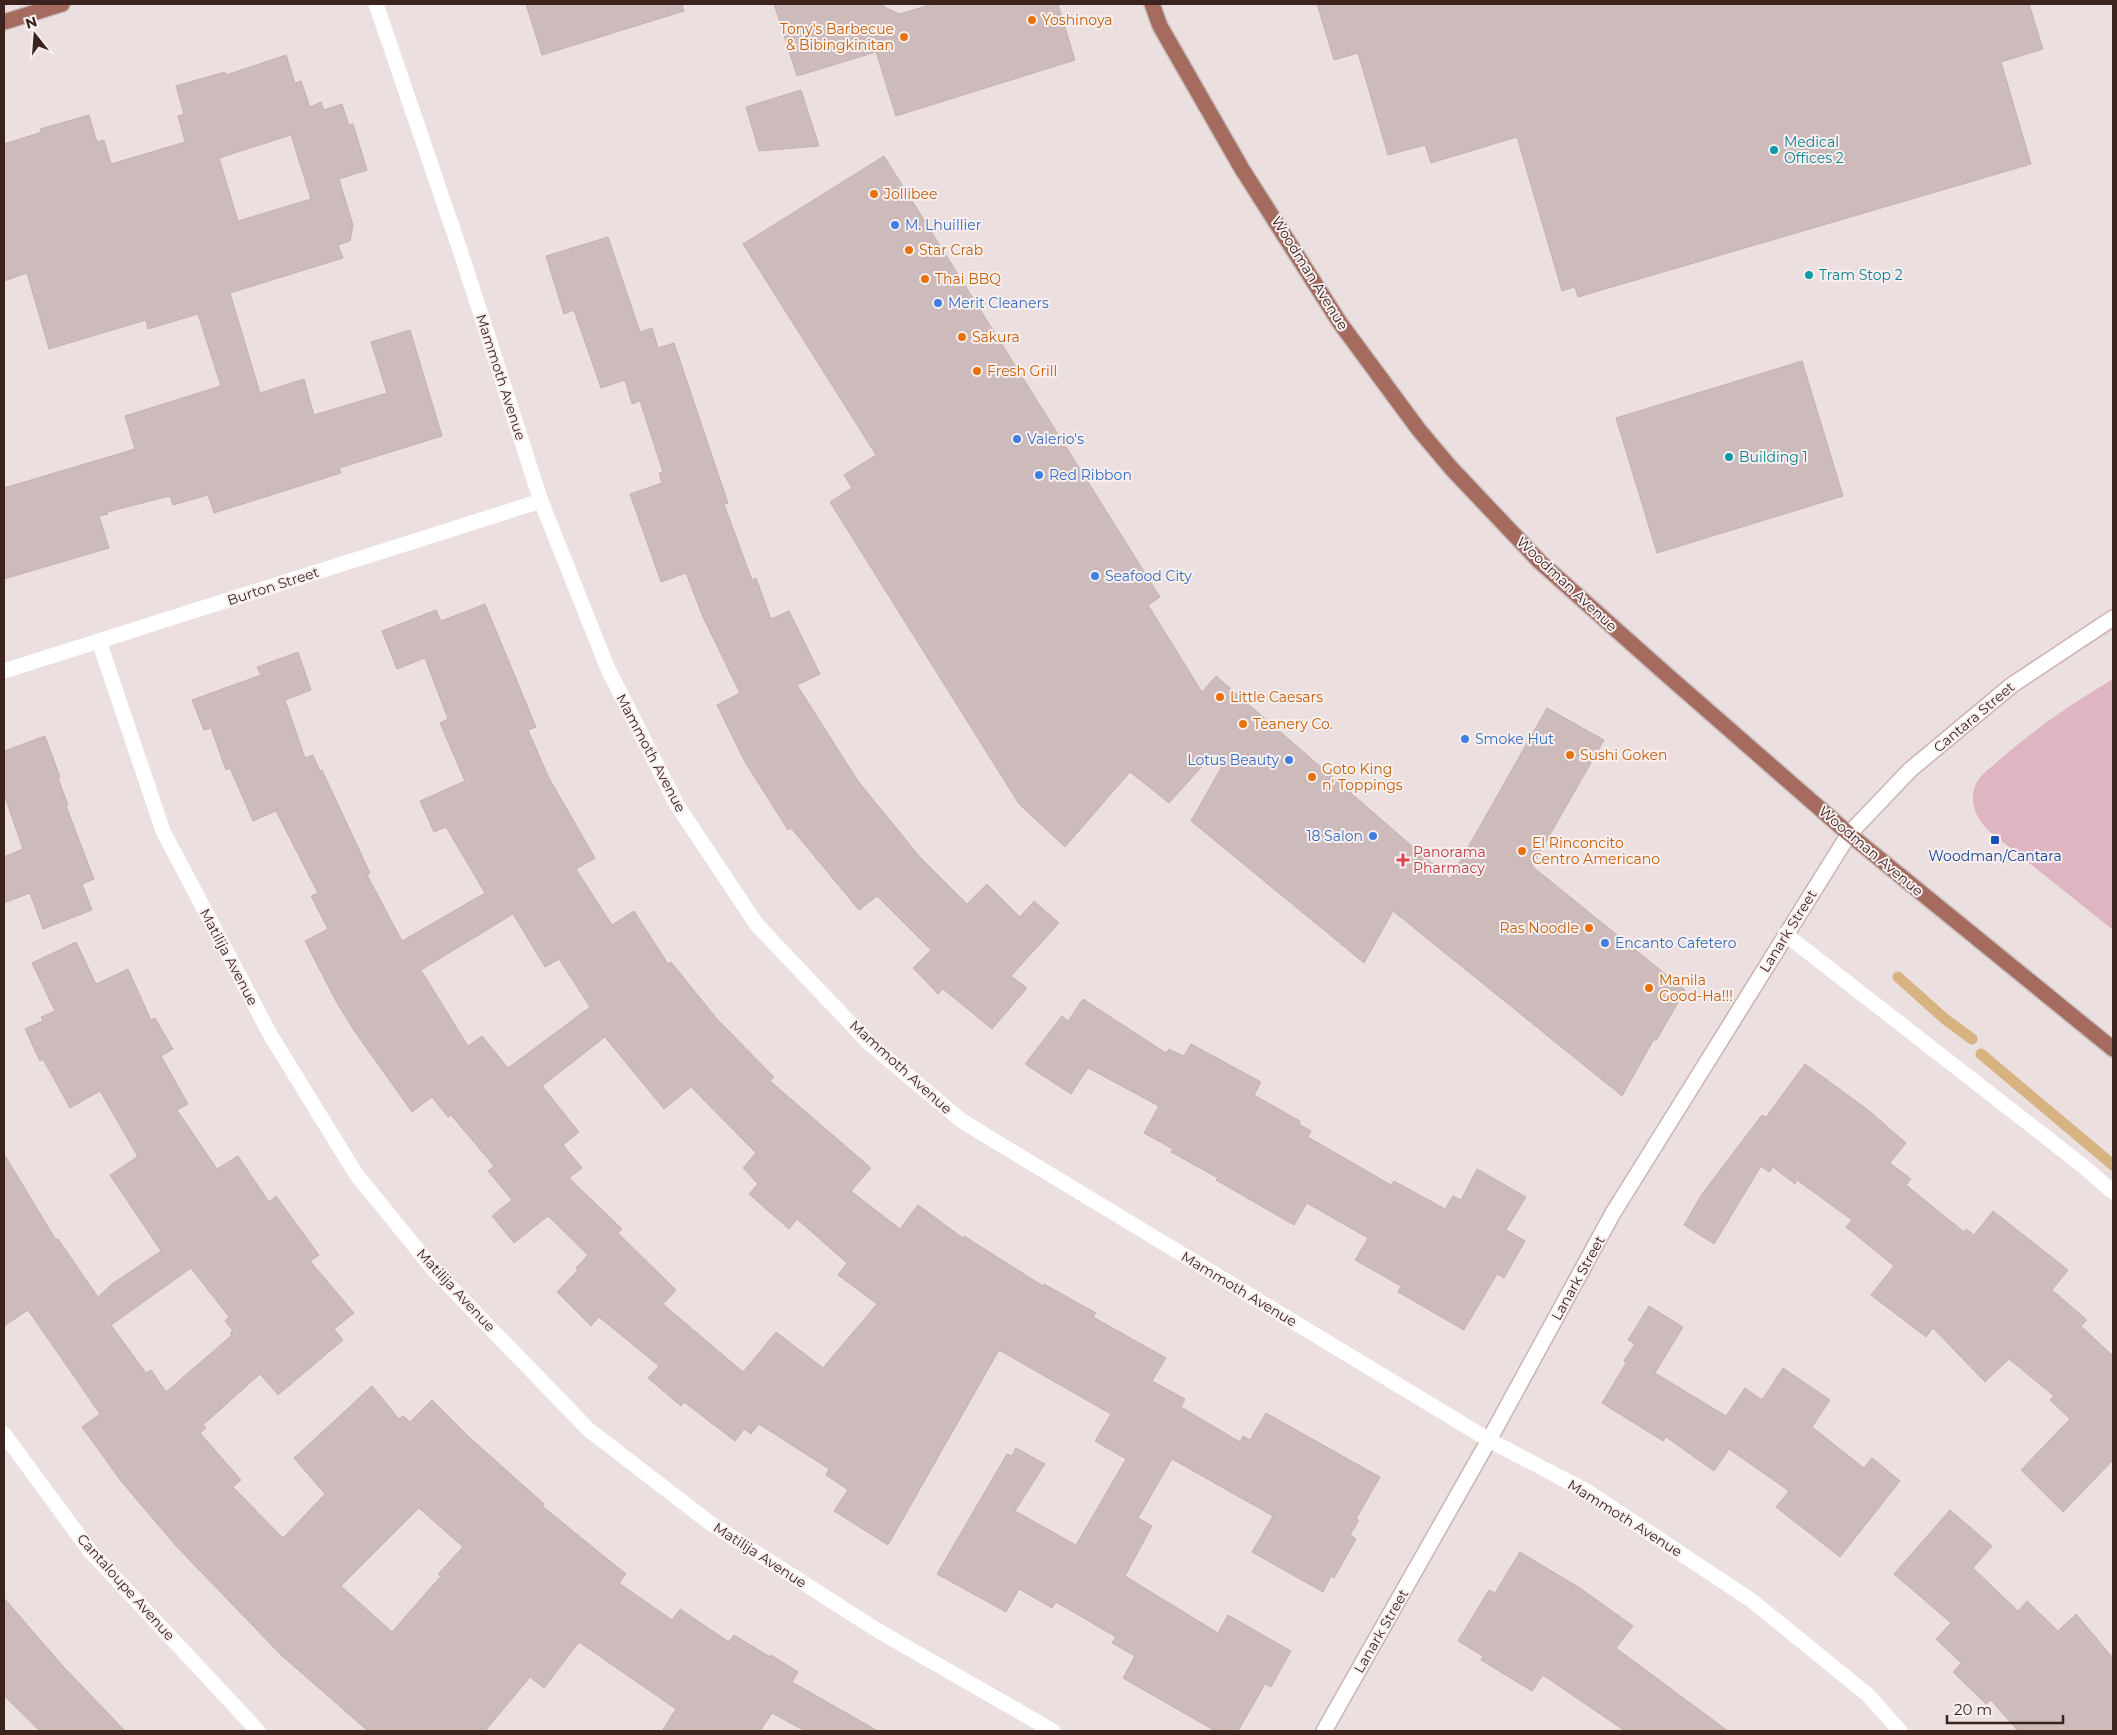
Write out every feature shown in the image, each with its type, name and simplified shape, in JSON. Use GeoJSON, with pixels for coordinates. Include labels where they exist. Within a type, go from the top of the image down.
{"type":"FeatureCollection","features":[{"type":"Feature","properties":{"kind":"main road"},"geometry":{"type":"LineString","coordinates":[[4,22],[62,4]]}},
{"type":"Feature","properties":{"kind":"main road","name":"Woodman Avenue"},"geometry":{"type":"LineString","coordinates":[[1152,4],[1164,32],[1242,169],[1362,354],[1426,438],[1540,562],[1849,834],[2113,1049]]}},
{"type":"Feature","properties":{"kind":"street","name":"Mammoth Avenue"},"geometry":{"type":"LineString","coordinates":[[376,4],[461,253],[541,501],[608,669],[677,805],[757,924],[870,1044],[962,1121],[1489,1440],[1588,1492],[1751,1600],[1868,1695],[1900,1731]]}},
{"type":"Feature","properties":{"kind":"street","name":"Burton Street"},"geometry":{"type":"LineString","coordinates":[[4,671],[541,501]]}},
{"type":"Feature","properties":{"kind":"street","name":"Cantara Street"},"geometry":{"type":"LineString","coordinates":[[1849,834],[1910,770],[2012,685],[2113,618]]}},
{"type":"Feature","properties":{"kind":"street","name":"Matilija Avenue"},"geometry":{"type":"LineString","coordinates":[[99,641],[163,831],[271,1036],[356,1174],[434,1270],[589,1430],[710,1523],[877,1630],[1053,1731]]}},
{"type":"Feature","properties":{"kind":"street","name":"Lanark Street"},"geometry":{"type":"LineString","coordinates":[[1324,1731],[1489,1440],[1613,1214],[1785,934],[1849,834]]}},
{"type":"Feature","properties":{"kind":"street"},"geometry":{"type":"LineString","coordinates":[[1785,934],[2083,1166],[2113,1192]]}},
{"type":"Feature","properties":{"kind":"street","name":"Cantaloupe Avenue"},"geometry":{"type":"LineString","coordinates":[[4,1434],[90,1550],[258,1731]]}},
{"type":"Feature","properties":{"kind":"shaded area"},"geometry":{"type":"Polygon","coordinates":[[[2113,679],[2113,930],[1989,831],[1975,811],[1973,792],[1982,775],[2025,738],[2113,679]]]}},
{"type":"Feature","properties":{"kind":"building"},"geometry":{"type":"Polygon","coordinates":[[[526,4],[682,4],[684,11],[542,55],[526,4]]]}},
{"type":"Feature","properties":{"kind":"building"},"geometry":{"type":"Polygon","coordinates":[[[774,4],[879,4],[899,14],[933,4],[1058,4],[1075,60],[896,116],[876,52],[797,76],[774,4]]]}},
{"type":"Feature","properties":{"kind":"building","name":"Medical Offices 2"},"geometry":{"type":"Polygon","coordinates":[[[1317,4],[2029,4],[2043,49],[2001,62],[2031,164],[1578,297],[1575,287],[1562,291],[1517,137],[1431,163],[1425,145],[1388,155],[1358,53],[1334,60],[1317,4]]]}},
{"type":"Feature","properties":{"kind":"building"},"geometry":{"type":"Polygon","coordinates":[[[286,55],[295,83],[301,81],[310,107],[321,102],[324,110],[342,104],[349,125],[353,124],[367,170],[339,179],[353,225],[350,241],[338,245],[343,258],[230,293],[260,393],[304,379],[314,415],[387,393],[371,342],[410,330],[442,436],[339,468],[341,473],[214,513],[208,495],[173,505],[170,496],[107,512],[108,514],[99,516],[109,548],[4,579],[4,488],[135,449],[125,416],[221,386],[198,314],[148,329],[146,320],[49,349],[27,273],[4,281],[4,144],[41,132],[40,129],[89,115],[97,142],[104,140],[111,164],[185,142],[178,116],[184,114],[176,86],[225,72],[226,75],[286,55]],[[291,135],[219,158],[238,221],[311,199],[291,135]]]}},
{"type":"Feature","properties":{"kind":"building"},"geometry":{"type":"Polygon","coordinates":[[[801,90],[819,146],[759,151],[746,107],[801,90]]]}},
{"type":"Feature","properties":{"kind":"building"},"geometry":{"type":"Polygon","coordinates":[[[884,156],[1160,597],[1148,605],[1202,692],[1216,676],[1450,879],[1547,708],[1604,740],[1532,866],[1685,990],[1656,1041],[1654,1039],[1622,1096],[1393,911],[1364,963],[1191,821],[1225,761],[1214,753],[1169,803],[1130,772],[1065,847],[1019,804],[830,502],[852,488],[844,475],[876,455],[743,244],[884,156]]]}},
{"type":"Feature","properties":{"kind":"building"},"geometry":{"type":"Polygon","coordinates":[[[608,237],[640,332],[652,328],[658,348],[674,343],[728,503],[724,504],[752,580],[756,578],[771,619],[789,611],[820,674],[797,685],[858,781],[919,856],[967,904],[987,884],[1020,917],[1034,901],[1059,923],[1011,976],[1027,988],[992,1029],[943,989],[938,994],[913,968],[931,950],[877,896],[859,910],[791,828],[788,830],[745,762],[717,705],[740,693],[703,617],[686,573],[661,582],[630,494],[662,483],[659,473],[663,472],[640,401],[632,404],[625,380],[601,388],[574,310],[564,314],[546,256],[608,237]]]}},
{"type":"Feature","properties":{"kind":"building","name":"Building 1"},"geometry":{"type":"Polygon","coordinates":[[[1802,361],[1843,496],[1657,553],[1616,418],[1802,361]]]}},
{"type":"Feature","properties":{"kind":"building"},"geometry":{"type":"Polygon","coordinates":[[[485,604],[536,727],[528,730],[549,778],[595,858],[576,869],[612,925],[634,911],[668,964],[671,962],[717,1019],[774,1077],[770,1081],[871,1168],[851,1191],[900,1229],[918,1205],[963,1238],[964,1236],[1043,1286],[1044,1284],[1096,1313],[1093,1317],[1166,1358],[1152,1381],[1185,1399],[1181,1407],[1240,1442],[1243,1436],[1250,1440],[1266,1413],[1380,1477],[1356,1519],[1359,1520],[1350,1535],[1356,1539],[1334,1578],[1331,1576],[1323,1592],[1252,1552],[1273,1516],[1172,1459],[1138,1518],[1152,1526],[1125,1576],[1218,1633],[1228,1615],[1291,1651],[1271,1687],[1265,1684],[1238,1731],[1215,1731],[1123,1678],[1135,1656],[1112,1643],[1116,1637],[1056,1602],[1052,1608],[1019,1589],[1006,1612],[937,1574],[1007,1454],[1012,1456],[1016,1448],[1045,1464],[1015,1511],[1076,1545],[1126,1459],[1095,1441],[1111,1414],[999,1350],[888,1545],[834,1511],[848,1490],[826,1475],[829,1469],[759,1424],[751,1434],[744,1429],[735,1441],[684,1402],[681,1406],[648,1378],[659,1366],[599,1317],[591,1326],[557,1292],[578,1270],[576,1268],[588,1255],[548,1216],[514,1243],[492,1216],[512,1200],[488,1171],[494,1166],[451,1115],[448,1117],[432,1097],[412,1112],[355,1032],[337,1003],[305,941],[328,929],[311,896],[318,893],[276,811],[253,821],[230,768],[226,770],[211,728],[204,730],[192,700],[261,675],[257,667],[298,652],[311,690],[285,700],[305,758],[313,755],[320,771],[322,770],[370,873],[367,875],[402,941],[485,893],[446,827],[434,832],[420,801],[465,781],[440,723],[448,719],[425,658],[397,669],[382,631],[436,610],[441,621],[485,604]],[[513,914],[421,970],[468,1046],[482,1036],[508,1068],[590,1007],[559,959],[545,967],[513,914]],[[605,1037],[542,1086],[579,1132],[563,1145],[582,1168],[569,1178],[622,1229],[618,1233],[676,1290],[663,1304],[743,1372],[776,1332],[823,1368],[877,1304],[838,1275],[847,1263],[797,1219],[789,1229],[749,1194],[758,1184],[743,1168],[756,1153],[691,1087],[664,1109],[605,1037]]]}},
{"type":"Feature","properties":{"kind":"building"},"geometry":{"type":"Polygon","coordinates":[[[45,736],[60,777],[58,778],[68,805],[66,806],[94,879],[82,884],[92,910],[43,929],[30,893],[4,903],[4,857],[23,849],[4,794],[4,751],[45,736]]]}},
{"type":"Feature","properties":{"kind":"building"},"geometry":{"type":"Polygon","coordinates":[[[76,942],[96,984],[128,969],[151,1020],[155,1018],[173,1049],[161,1056],[188,1104],[177,1110],[217,1169],[238,1156],[269,1202],[276,1196],[319,1255],[310,1261],[354,1313],[334,1329],[343,1340],[278,1395],[260,1374],[203,1425],[206,1428],[200,1433],[241,1480],[233,1487],[283,1538],[325,1494],[294,1458],[372,1386],[399,1419],[403,1416],[410,1422],[432,1400],[467,1435],[544,1504],[542,1506],[626,1574],[619,1583],[672,1620],[680,1609],[729,1642],[734,1635],[770,1657],[771,1655],[798,1672],[792,1682],[878,1731],[805,1731],[772,1713],[760,1731],[662,1731],[676,1709],[579,1642],[544,1688],[530,1677],[485,1731],[368,1731],[281,1655],[176,1546],[121,1481],[82,1427],[100,1414],[28,1310],[4,1326],[4,1154],[56,1240],[58,1239],[98,1297],[112,1284],[161,1251],[110,1175],[137,1157],[137,1155],[100,1091],[70,1108],[43,1059],[40,1061],[25,1029],[43,1021],[41,1017],[55,1011],[32,963],[76,942]],[[191,1268],[111,1325],[146,1373],[151,1370],[166,1392],[232,1335],[230,1333],[233,1331],[225,1321],[229,1317],[191,1268]],[[419,1508],[341,1586],[392,1632],[441,1576],[438,1574],[463,1547],[419,1508]]]}},
{"type":"Feature","properties":{"kind":"building"},"geometry":{"type":"Polygon","coordinates":[[[1083,999],[1166,1053],[1169,1049],[1184,1056],[1191,1044],[1261,1082],[1254,1095],[1300,1121],[1299,1124],[1311,1131],[1308,1137],[1391,1185],[1394,1181],[1445,1209],[1453,1196],[1461,1200],[1477,1169],[1526,1197],[1506,1230],[1525,1241],[1504,1278],[1497,1274],[1464,1330],[1398,1292],[1401,1286],[1355,1260],[1368,1238],[1307,1203],[1294,1225],[1216,1180],[1218,1178],[1171,1152],[1173,1149],[1144,1133],[1159,1106],[1088,1068],[1071,1094],[1025,1064],[1062,1016],[1068,1021],[1083,999]]]}},
{"type":"Feature","properties":{"kind":"building"},"geometry":{"type":"Polygon","coordinates":[[[1805,1064],[1867,1109],[1906,1143],[1890,1163],[1911,1179],[1906,1185],[1964,1232],[1966,1229],[1974,1235],[1993,1211],[2068,1270],[2052,1290],[2087,1320],[2081,1326],[2113,1356],[2113,1460],[2063,1512],[2021,1470],[2070,1419],[2050,1400],[2054,1396],[2009,1359],[1985,1382],[1933,1328],[1926,1337],[1871,1295],[1894,1266],[1846,1227],[1852,1220],[1797,1180],[1795,1184],[1773,1167],[1769,1172],[1761,1166],[1714,1244],[1684,1225],[1702,1194],[1762,1115],[1766,1117],[1805,1064]]]}},
{"type":"Feature","properties":{"kind":"building"},"geometry":{"type":"Polygon","coordinates":[[[1649,1306],[1683,1327],[1655,1373],[1726,1416],[1745,1388],[1762,1400],[1783,1368],[1830,1400],[1812,1427],[1864,1468],[1872,1458],[1900,1481],[1840,1557],[1776,1507],[1789,1491],[1729,1449],[1714,1471],[1666,1437],[1663,1441],[1602,1403],[1626,1363],[1624,1361],[1635,1344],[1628,1340],[1649,1306]]]}},
{"type":"Feature","properties":{"kind":"building"},"geometry":{"type":"Polygon","coordinates":[[[1950,1510],[1992,1546],[1973,1568],[2018,1611],[2027,1601],[2058,1631],[2076,1614],[2113,1658],[2113,1731],[2018,1731],[1991,1700],[1986,1704],[1953,1672],[1961,1663],[1936,1639],[1951,1623],[1894,1574],[1950,1510]]]}},
{"type":"Feature","properties":{"kind":"building"},"geometry":{"type":"Polygon","coordinates":[[[1520,1552],[1580,1588],[1633,1626],[1616,1648],[1728,1731],[1625,1731],[1543,1675],[1532,1691],[1481,1660],[1483,1656],[1458,1641],[1489,1590],[1495,1593],[1520,1552]]]}},
{"type":"Feature","properties":{"kind":"building"},"geometry":{"type":"Polygon","coordinates":[[[4,1598],[61,1664],[125,1731],[40,1731],[4,1696],[4,1598]]]}},
{"type":"Feature","properties":{"kind":"waterway"},"geometry":{"type":"LineString","coordinates":[[1898,977],[1945,1019],[1972,1039]]}},
{"type":"Feature","properties":{"kind":"waterway"},"geometry":{"type":"LineString","coordinates":[[1981,1054],[2113,1165]]}},
{"type":"Feature","properties":{"kind":"place","name":"Yoshinoya"},"geometry":{"type":"Point","coordinates":[1032,20]}},
{"type":"Feature","properties":{"kind":"place","name":"Tony's Barbecue & Bibingkinitan"},"geometry":{"type":"Point","coordinates":[904,37]}},
{"type":"Feature","properties":{"kind":"place","name":"Medical Offices 2"},"geometry":{"type":"Point","coordinates":[1774,150]}},
{"type":"Feature","properties":{"kind":"place","name":"Jollibee"},"geometry":{"type":"Point","coordinates":[874,194]}},
{"type":"Feature","properties":{"kind":"place","name":"M. Lhuillier"},"geometry":{"type":"Point","coordinates":[895,225]}},
{"type":"Feature","properties":{"kind":"place","name":"Star Crab"},"geometry":{"type":"Point","coordinates":[909,250]}},
{"type":"Feature","properties":{"kind":"place","name":"Tram Stop 2"},"geometry":{"type":"Point","coordinates":[1809,275]}},
{"type":"Feature","properties":{"kind":"place","name":"Thai BBQ"},"geometry":{"type":"Point","coordinates":[925,279]}},
{"type":"Feature","properties":{"kind":"place","name":"Merit Cleaners"},"geometry":{"type":"Point","coordinates":[938,303]}},
{"type":"Feature","properties":{"kind":"place","name":"Sakura"},"geometry":{"type":"Point","coordinates":[962,337]}},
{"type":"Feature","properties":{"kind":"place","name":"Fresh Grill"},"geometry":{"type":"Point","coordinates":[977,371]}},
{"type":"Feature","properties":{"kind":"place","name":"Valerio's"},"geometry":{"type":"Point","coordinates":[1017,439]}},
{"type":"Feature","properties":{"kind":"place","name":"Building 1"},"geometry":{"type":"Point","coordinates":[1729,457]}},
{"type":"Feature","properties":{"kind":"place","name":"Red Ribbon"},"geometry":{"type":"Point","coordinates":[1039,475]}},
{"type":"Feature","properties":{"kind":"place","name":"Seafood City"},"geometry":{"type":"Point","coordinates":[1095,576]}},
{"type":"Feature","properties":{"kind":"place","name":"Little Caesars"},"geometry":{"type":"Point","coordinates":[1220,697]}},
{"type":"Feature","properties":{"kind":"place","name":"Teanery Co."},"geometry":{"type":"Point","coordinates":[1243,724]}},
{"type":"Feature","properties":{"kind":"place","name":"Smoke Hut"},"geometry":{"type":"Point","coordinates":[1465,739]}},
{"type":"Feature","properties":{"kind":"place","name":"Sushi Goken"},"geometry":{"type":"Point","coordinates":[1570,755]}},
{"type":"Feature","properties":{"kind":"place","name":"Lotus Beauty"},"geometry":{"type":"Point","coordinates":[1289,760]}},
{"type":"Feature","properties":{"kind":"place","name":"Goto King n' Toppings"},"geometry":{"type":"Point","coordinates":[1312,777]}},
{"type":"Feature","properties":{"kind":"place","name":"18 Salon"},"geometry":{"type":"Point","coordinates":[1373,836]}},
{"type":"Feature","properties":{"kind":"place","name":"Woodman/Cantara"},"geometry":{"type":"Point","coordinates":[1995,840]}},
{"type":"Feature","properties":{"kind":"place","name":"El Rinconcito Centro Americano"},"geometry":{"type":"Point","coordinates":[1522,851]}},
{"type":"Feature","properties":{"kind":"place","name":"Panorama Pharmacy"},"geometry":{"type":"Point","coordinates":[1403,860]}},
{"type":"Feature","properties":{"kind":"place","name":"Ras Noodle"},"geometry":{"type":"Point","coordinates":[1589,928]}},
{"type":"Feature","properties":{"kind":"place","name":"Encanto Cafetero"},"geometry":{"type":"Point","coordinates":[1605,943]}},
{"type":"Feature","properties":{"kind":"place","name":"Manila Good-Ha!!!"},"geometry":{"type":"Point","coordinates":[1649,988]}}]}
